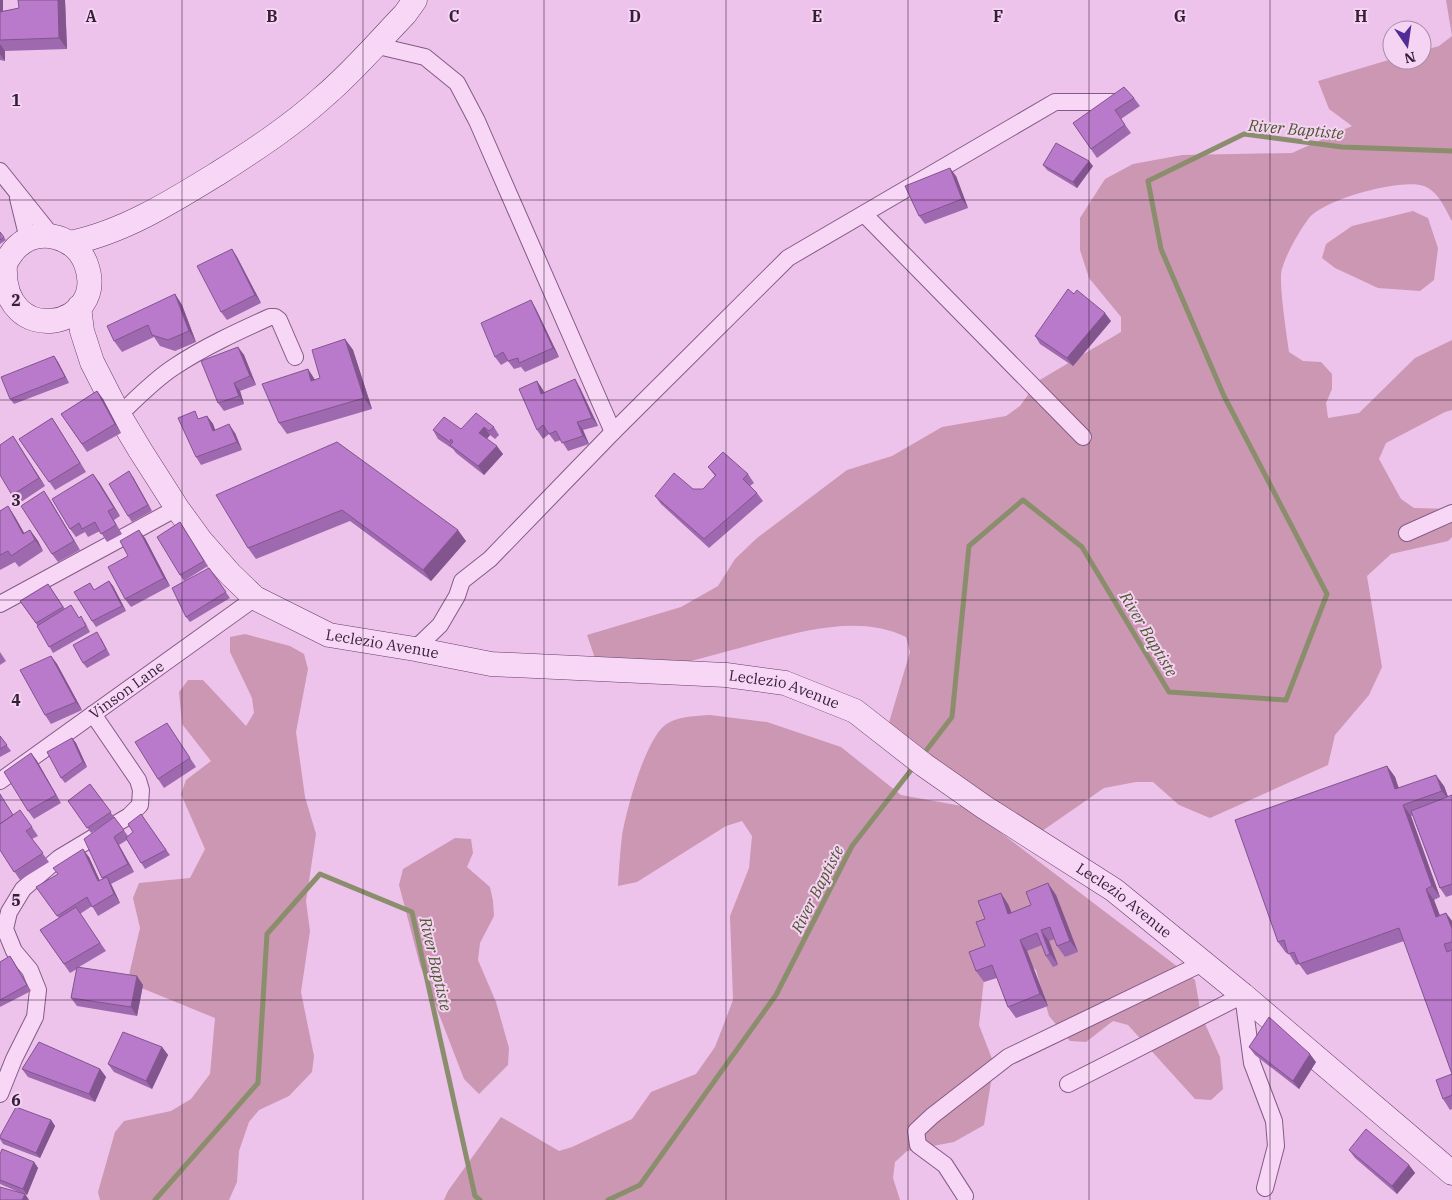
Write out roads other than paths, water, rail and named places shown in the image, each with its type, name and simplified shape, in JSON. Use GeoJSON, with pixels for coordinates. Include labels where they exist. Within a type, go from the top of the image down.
{"type":"FeatureCollection","features":[{"type":"Feature","properties":{"kind":"main road"},"geometry":{"type":"LineString","coordinates":[[61,239],[81,254],[88,269],[88,289],[79,306],[66,316],[52,322],[40,322],[6,305],[2,268],[10,254],[18,246],[28,239],[40,236],[61,239],[92,238],[118,229],[193,189],[267,142],[323,98],[405,14],[415,0]]}},
{"type":"Feature","properties":{"kind":"main road"},"geometry":{"type":"LineString","coordinates":[[88,269],[99,249],[118,229]]}},
{"type":"Feature","properties":{"kind":"main road","name":"Leclezio Avenue"},"geometry":{"type":"LineString","coordinates":[[79,306],[82,331],[92,362],[119,414],[177,508],[201,541],[230,574],[255,598],[329,635],[491,664],[726,675],[785,683],[855,711],[924,765],[984,807],[1114,890],[1243,995],[1452,1173]]}},
{"type":"Feature","properties":{"kind":"main road","name":"Leclezio Avenue"},"geometry":{"type":"LineString","coordinates":[[52,322],[92,362]]}},
{"type":"Feature","properties":{"kind":"street"},"geometry":{"type":"LineString","coordinates":[[374,46],[425,57],[457,83],[477,121],[613,432]]}},
{"type":"Feature","properties":{"kind":"street"},"geometry":{"type":"LineString","coordinates":[[415,649],[440,625],[460,589],[613,432],[788,258],[1055,102],[1117,102]]}},
{"type":"Feature","properties":{"kind":"street"},"geometry":{"type":"LineString","coordinates":[[0,171],[61,239]]}},
{"type":"Feature","properties":{"kind":"street"},"geometry":{"type":"LineString","coordinates":[[16,191],[28,239]]}},
{"type":"Feature","properties":{"kind":"street"},"geometry":{"type":"LineString","coordinates":[[864,214],[1083,437]]}},
{"type":"Feature","properties":{"kind":"street"},"geometry":{"type":"LineString","coordinates":[[119,414],[173,367],[221,340],[270,317],[275,317],[279,320],[295,357]]}},
{"type":"Feature","properties":{"kind":"street"},"geometry":{"type":"LineString","coordinates":[[0,604],[177,508]]}},
{"type":"Feature","properties":{"kind":"street"},"geometry":{"type":"LineString","coordinates":[[1406,533],[1452,513]]}},
{"type":"Feature","properties":{"kind":"street","name":"Vinson Lane"},"geometry":{"type":"LineString","coordinates":[[0,781],[255,598]]}},
{"type":"Feature","properties":{"kind":"street"},"geometry":{"type":"LineString","coordinates":[[0,1094],[14,1059],[35,1017],[38,990],[30,970],[14,951],[5,929],[9,912],[23,889],[59,858],[129,816],[140,806],[141,790],[138,780],[93,714]]}},
{"type":"Feature","properties":{"kind":"street"},"geometry":{"type":"LineString","coordinates":[[964,1196],[945,1166],[918,1145],[916,1131],[932,1116],[1008,1057],[1203,963]]}},
{"type":"Feature","properties":{"kind":"street"},"geometry":{"type":"LineString","coordinates":[[1068,1084],[1243,995],[1252,1063],[1274,1121],[1276,1146],[1265,1188]]}},
{"type":"Feature","properties":{"kind":"waterway","name":"River Baptiste"},"geometry":{"type":"LineString","coordinates":[[922,756],[952,717],[969,546],[1023,500],[1082,547],[1169,692],[1286,700],[1327,594],[1224,396],[1161,249],[1148,181],[1244,134],[1342,147],[1452,151]]}},
{"type":"Feature","properties":{"kind":"waterway","name":"River Baptiste"},"geometry":{"type":"LineString","coordinates":[[608,1200],[640,1185],[776,995],[852,846],[915,765]]}},
{"type":"Feature","properties":{"kind":"waterway","name":"River Baptiste"},"geometry":{"type":"LineString","coordinates":[[155,1200],[258,1083],[267,934],[320,874],[412,912],[475,1196],[480,1200]]}}]}
